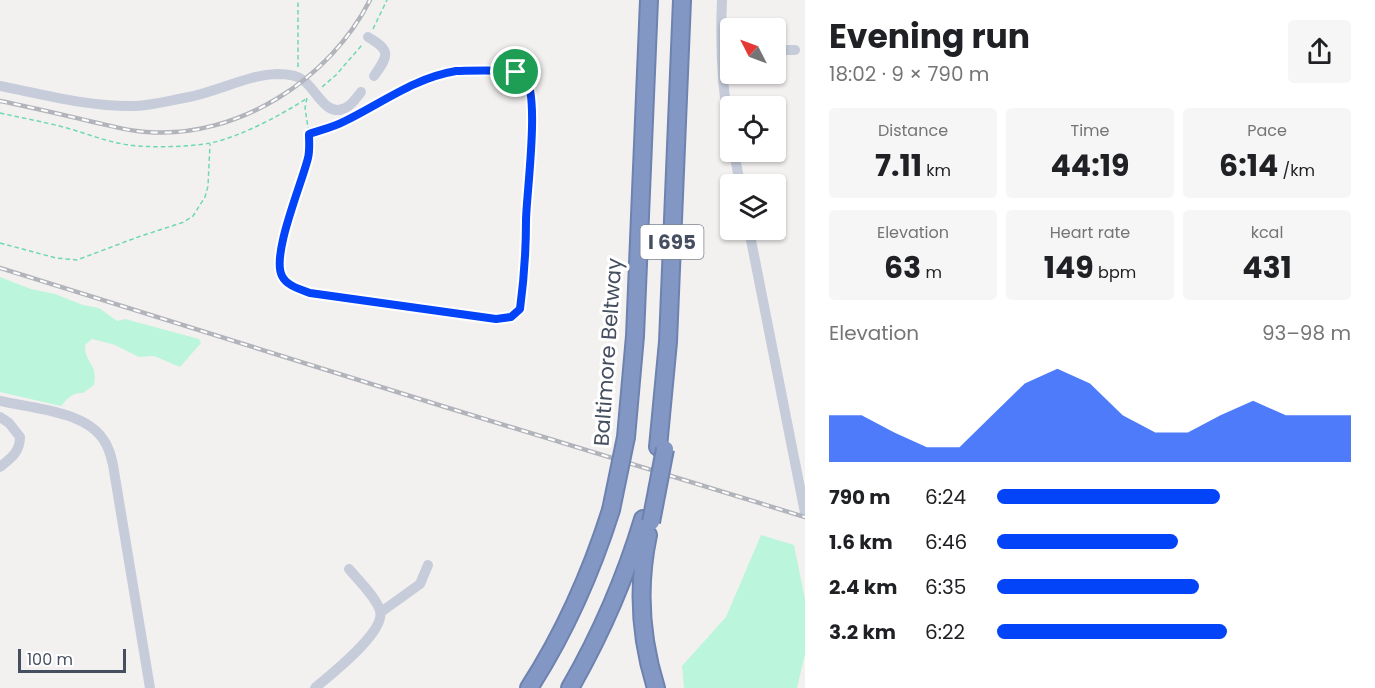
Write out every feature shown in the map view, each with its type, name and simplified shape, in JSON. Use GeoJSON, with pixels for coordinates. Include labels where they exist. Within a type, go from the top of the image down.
{"type":"FeatureCollection","features":[{"type":"Feature","properties":{"kind":"highway","name":"Baltimore Beltway"},"geometry":{"type":"LineString","coordinates":[[529,688],[560,637],[590,573],[611,510],[626,437],[634,336],[649,0]]}},
{"type":"Feature","properties":{"kind":"highway","name":"I 695"},"geometry":{"type":"LineString","coordinates":[[570,688],[612,606],[647,520],[662,448],[682,0]]}},
{"type":"Feature","properties":{"kind":"highway"},"geometry":{"type":"LineString","coordinates":[[647,520],[641,605],[646,650],[657,688]]}},
{"type":"Feature","properties":{"kind":"street"},"geometry":{"type":"LineString","coordinates":[[722,0],[723,18]]}},
{"type":"Feature","properties":{"kind":"street"},"geometry":{"type":"LineString","coordinates":[[369,37],[382,45],[386,57],[374,76]]}},
{"type":"Feature","properties":{"kind":"street"},"geometry":{"type":"LineString","coordinates":[[786,50],[795,50]]}},
{"type":"Feature","properties":{"kind":"street"},"geometry":{"type":"LineString","coordinates":[[0,86],[68,101],[138,106],[200,95],[266,75],[280,74],[297,76],[328,107],[336,110],[344,109],[361,92]]}},
{"type":"Feature","properties":{"kind":"street"},"geometry":{"type":"LineString","coordinates":[[751,240],[801,474],[805,513]]}},
{"type":"Feature","properties":{"kind":"street"},"geometry":{"type":"LineString","coordinates":[[0,401],[77,418],[95,429],[109,450],[150,688]]}},
{"type":"Feature","properties":{"kind":"street"},"geometry":{"type":"LineString","coordinates":[[0,417],[9,423],[20,436],[20,445],[16,453],[0,467]]}},
{"type":"Feature","properties":{"kind":"street"},"geometry":{"type":"LineString","coordinates":[[381,612],[420,584],[428,565]]}},
{"type":"Feature","properties":{"kind":"street"},"geometry":{"type":"LineString","coordinates":[[315,688],[359,648],[371,634],[380,617],[381,612],[376,602],[349,569]]}},
{"type":"Feature","properties":{"kind":"path"},"geometry":{"type":"LineString","coordinates":[[297,76],[298,0]]}},
{"type":"Feature","properties":{"kind":"path"},"geometry":{"type":"LineString","coordinates":[[312,89],[336,75],[369,37],[387,0]]}},
{"type":"Feature","properties":{"kind":"path"},"geometry":{"type":"LineString","coordinates":[[0,113],[129,145],[154,146],[210,143],[255,126],[307,99],[309,154],[279,263],[283,278],[288,283],[310,293],[496,319],[511,317],[520,309],[527,246],[526,221],[532,138],[529,84],[522,74],[456,71],[438,74],[416,82],[343,122],[309,134]]}},
{"type":"Feature","properties":{"kind":"path"},"geometry":{"type":"LineString","coordinates":[[0,243],[56,258],[76,260],[184,222],[193,216],[205,198],[208,186],[210,143]]}},
{"type":"Feature","properties":{"kind":"green space"},"geometry":{"type":"Polygon","coordinates":[[[0,277],[31,289],[99,308],[117,321],[125,319],[199,339],[201,343],[180,367],[154,356],[139,357],[115,345],[92,339],[85,345],[94,372],[94,385],[83,393],[70,396],[61,406],[0,392],[0,277]]]}},
{"type":"Feature","properties":{"kind":"green space"},"geometry":{"type":"Polygon","coordinates":[[[761,535],[794,545],[805,599],[805,654],[797,688],[684,688],[682,666],[726,617],[761,535]]]}},
{"type":"Feature","properties":{"kind":"railway"},"geometry":{"type":"LineString","coordinates":[[0,101],[118,128],[147,132],[181,132],[215,125],[247,114],[278,98],[306,78],[331,55],[353,29],[370,0]]}},
{"type":"Feature","properties":{"kind":"railway"},"geometry":{"type":"LineString","coordinates":[[0,268],[805,517]]}},
{"type":"Feature","properties":{"kind":"route"},"geometry":{"type":"LineString","coordinates":[[456,71],[516,72],[526,77],[529,84],[532,138],[526,221],[527,246],[520,309],[516,313],[511,317],[496,319],[310,293],[295,287],[283,278],[279,263],[281,249],[302,183],[309,154],[309,134],[343,122],[416,82],[438,74],[456,71]]}}]}
